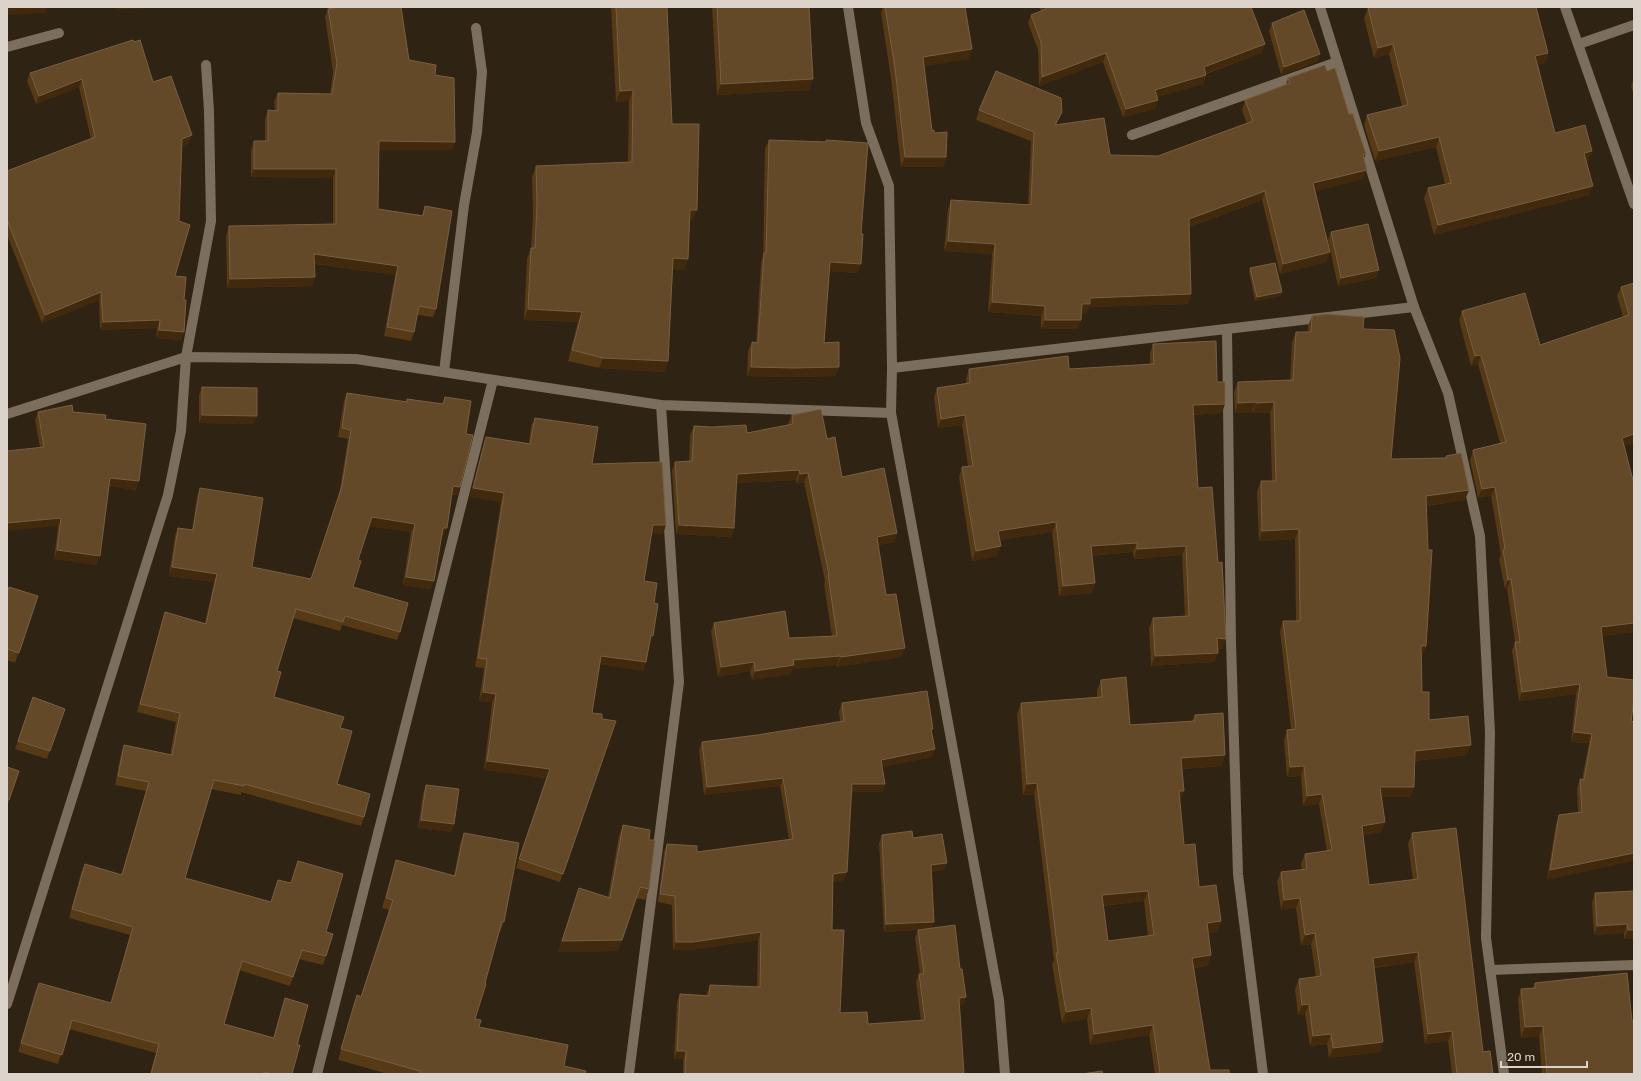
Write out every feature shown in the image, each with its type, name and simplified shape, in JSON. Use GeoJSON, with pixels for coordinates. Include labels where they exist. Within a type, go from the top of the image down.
{"type":"FeatureCollection","features":[{"type":"Feature","properties":{"kind":"street"},"geometry":{"type":"LineString","coordinates":[[848,7],[866,123],[889,186],[892,368],[890,413],[999,1000],[1005,1074]]}},
{"type":"Feature","properties":{"kind":"street"},"geometry":{"type":"LineString","coordinates":[[1320,7],[1414,307],[1448,393],[1480,536],[1490,733],[1486,938],[1504,1074]]}},
{"type":"Feature","properties":{"kind":"street"},"geometry":{"type":"LineString","coordinates":[[1565,7],[1634,204]]}},
{"type":"Feature","properties":{"kind":"street"},"geometry":{"type":"LineString","coordinates":[[1579,44],[1634,25]]}},
{"type":"Feature","properties":{"kind":"street"},"geometry":{"type":"LineString","coordinates":[[444,372],[464,205],[477,132],[482,72],[476,28]]}},
{"type":"Feature","properties":{"kind":"street"},"geometry":{"type":"LineString","coordinates":[[7,46],[59,33]]}},
{"type":"Feature","properties":{"kind":"street"},"geometry":{"type":"LineString","coordinates":[[1132,135],[1337,62]]}},
{"type":"Feature","properties":{"kind":"street"},"geometry":{"type":"LineString","coordinates":[[7,1004],[168,495],[181,431],[186,357],[211,221],[209,111],[206,65]]}},
{"type":"Feature","properties":{"kind":"street"},"geometry":{"type":"LineString","coordinates":[[892,368],[1414,307]]}},
{"type":"Feature","properties":{"kind":"street"},"geometry":{"type":"LineString","coordinates":[[1227,329],[1231,642],[1238,874],[1263,1074]]}},
{"type":"Feature","properties":{"kind":"street"},"geometry":{"type":"LineString","coordinates":[[7,414],[186,357],[356,359],[661,405],[890,413]]}},
{"type":"Feature","properties":{"kind":"street"},"geometry":{"type":"LineString","coordinates":[[317,1074],[493,380]]}},
{"type":"Feature","properties":{"kind":"street"},"geometry":{"type":"LineString","coordinates":[[629,1074],[679,682],[661,405]]}},
{"type":"Feature","properties":{"kind":"street"},"geometry":{"type":"LineString","coordinates":[[1490,970],[1634,965]]}},
{"type":"Feature","properties":{"kind":"building"},"geometry":{"type":"Polygon","coordinates":[[[340,7],[401,7],[409,60],[436,65],[435,75],[454,78],[455,142],[379,141],[378,209],[423,216],[425,206],[452,211],[436,309],[419,306],[414,332],[387,327],[398,266],[314,254],[315,277],[230,279],[229,226],[336,224],[336,169],[254,169],[254,141],[268,141],[268,110],[278,111],[278,93],[332,94],[337,63],[328,9],[340,7]]]}},
{"type":"Feature","properties":{"kind":"building"},"geometry":{"type":"Polygon","coordinates":[[[616,7],[667,7],[672,124],[699,124],[697,210],[690,210],[688,259],[673,258],[668,361],[603,358],[572,350],[582,312],[528,309],[531,248],[535,248],[537,204],[536,166],[632,162],[633,90],[620,91],[616,7]]]}},
{"type":"Feature","properties":{"kind":"building"},"geometry":{"type":"Polygon","coordinates":[[[717,7],[809,7],[813,79],[721,84],[717,7]]]}},
{"type":"Feature","properties":{"kind":"building"},"geometry":{"type":"Polygon","coordinates":[[[885,7],[965,7],[972,49],[923,57],[932,131],[934,130],[934,133],[947,132],[946,157],[905,157],[895,68],[885,7]]]}},
{"type":"Feature","properties":{"kind":"building"},"geometry":{"type":"Polygon","coordinates":[[[1046,7],[1251,7],[1265,44],[1204,67],[1206,75],[1155,90],[1158,100],[1126,109],[1106,53],[1042,77],[1041,42],[1031,15],[1046,9],[1046,7]]]}},
{"type":"Feature","properties":{"kind":"building"},"geometry":{"type":"Polygon","coordinates":[[[1536,7],[1548,53],[1535,56],[1555,133],[1585,125],[1592,151],[1584,153],[1593,186],[1438,225],[1428,188],[1451,183],[1439,137],[1379,151],[1367,115],[1408,105],[1393,44],[1378,48],[1368,8],[1536,7]]]}},
{"type":"Feature","properties":{"kind":"building"},"geometry":{"type":"Polygon","coordinates":[[[1304,10],[1320,54],[1284,67],[1272,23],[1304,10]]]}},
{"type":"Feature","properties":{"kind":"building"},"geometry":{"type":"Polygon","coordinates":[[[133,40],[134,42],[140,40],[153,82],[171,76],[192,135],[182,139],[179,221],[190,225],[175,276],[186,277],[184,332],[159,330],[160,320],[103,322],[101,292],[45,315],[7,220],[7,171],[95,137],[82,79],[39,96],[30,73],[133,40]]]}},
{"type":"Feature","properties":{"kind":"building"},"geometry":{"type":"Polygon","coordinates":[[[1325,65],[1327,71],[1335,68],[1349,114],[1353,114],[1366,154],[1363,155],[1367,170],[1313,183],[1330,252],[1283,264],[1265,191],[1189,219],[1191,294],[1090,298],[1090,304],[1082,304],[1081,320],[1045,320],[1045,306],[992,302],[995,244],[948,241],[951,200],[1031,205],[1034,132],[979,110],[996,71],[1061,98],[1062,112],[1055,125],[1104,118],[1110,155],[1158,156],[1253,121],[1245,100],[1290,83],[1288,78],[1325,65]]]}},
{"type":"Feature","properties":{"kind":"building"},"geometry":{"type":"Polygon","coordinates":[[[769,140],[826,142],[826,140],[868,143],[861,234],[863,234],[861,264],[830,262],[824,343],[839,342],[839,367],[751,367],[752,342],[758,343],[764,253],[766,253],[769,140]]]}},
{"type":"Feature","properties":{"kind":"building"},"geometry":{"type":"Polygon","coordinates":[[[1368,224],[1379,270],[1341,278],[1331,232],[1368,224]]]}},
{"type":"Feature","properties":{"kind":"building"},"geometry":{"type":"Polygon","coordinates":[[[1275,263],[1282,292],[1257,297],[1250,268],[1275,263]]]}},
{"type":"Feature","properties":{"kind":"building"},"geometry":{"type":"Polygon","coordinates":[[[1634,283],[1634,434],[1622,438],[1634,484],[1634,623],[1601,627],[1607,677],[1634,680],[1634,698],[1631,722],[1634,721],[1634,853],[1550,870],[1559,815],[1582,812],[1580,779],[1584,780],[1592,734],[1574,732],[1580,684],[1522,692],[1515,642],[1520,642],[1511,579],[1508,580],[1503,550],[1505,549],[1495,487],[1482,489],[1473,450],[1506,442],[1481,355],[1475,356],[1462,311],[1525,293],[1540,345],[1629,315],[1621,287],[1634,283]]]}},
{"type":"Feature","properties":{"kind":"building"},"geometry":{"type":"Polygon","coordinates":[[[1326,314],[1364,317],[1363,329],[1394,330],[1400,358],[1391,459],[1447,458],[1446,456],[1461,453],[1469,490],[1426,496],[1428,550],[1432,550],[1426,646],[1421,646],[1422,692],[1429,692],[1429,720],[1468,716],[1471,745],[1415,751],[1414,787],[1380,787],[1385,822],[1362,826],[1369,885],[1418,879],[1412,833],[1456,828],[1483,1052],[1490,1051],[1493,1074],[1457,1074],[1452,1031],[1428,1034],[1418,952],[1373,958],[1383,1042],[1333,1048],[1331,1034],[1313,1036],[1309,1004],[1302,1005],[1299,979],[1321,976],[1315,933],[1305,935],[1300,898],[1284,900],[1281,872],[1307,869],[1305,854],[1332,850],[1322,794],[1307,796],[1304,766],[1290,767],[1287,730],[1296,729],[1283,621],[1300,621],[1299,529],[1262,531],[1261,481],[1276,481],[1274,402],[1238,403],[1238,382],[1293,380],[1296,332],[1311,332],[1312,316],[1326,314]]]}},
{"type":"Feature","properties":{"kind":"building"},"geometry":{"type":"Polygon","coordinates":[[[1216,341],[1217,382],[1225,382],[1225,404],[1193,405],[1198,488],[1212,487],[1218,563],[1222,562],[1226,639],[1217,638],[1218,653],[1155,656],[1153,618],[1189,616],[1186,546],[1137,549],[1137,543],[1091,546],[1095,583],[1063,586],[1056,522],[998,531],[1001,546],[976,551],[962,467],[973,466],[965,415],[941,419],[937,388],[970,383],[969,369],[1068,356],[1069,369],[1154,364],[1153,344],[1216,341]]]}},
{"type":"Feature","properties":{"kind":"building"},"geometry":{"type":"Polygon","coordinates":[[[202,387],[257,388],[257,416],[202,415],[202,387]]]}},
{"type":"Feature","properties":{"kind":"building"},"geometry":{"type":"Polygon","coordinates":[[[347,393],[407,402],[407,399],[443,404],[445,397],[471,401],[466,434],[473,435],[460,487],[453,486],[447,528],[443,528],[434,581],[406,577],[415,524],[372,517],[358,560],[361,561],[353,587],[408,603],[400,632],[345,616],[343,622],[296,609],[277,671],[281,672],[274,697],[344,717],[340,728],[352,731],[337,784],[370,794],[364,817],[244,784],[244,786],[214,780],[185,878],[271,902],[278,880],[291,883],[298,861],[343,874],[326,932],[333,934],[326,956],[302,950],[293,977],[242,961],[224,1024],[274,1038],[285,998],[308,1005],[297,1045],[300,1045],[292,1074],[273,1074],[264,1072],[263,1074],[151,1074],[159,1044],[72,1020],[62,1055],[21,1043],[39,983],[111,1003],[133,927],[72,909],[85,864],[122,875],[149,782],[118,776],[124,745],[172,755],[180,713],[140,704],[165,612],[206,624],[217,574],[172,567],[178,528],[193,530],[200,488],[263,498],[252,567],[311,579],[342,486],[351,430],[342,428],[347,393]]]}},
{"type":"Feature","properties":{"kind":"building"},"geometry":{"type":"Polygon","coordinates":[[[72,405],[73,412],[106,415],[105,419],[146,424],[139,481],[110,478],[100,556],[57,550],[61,518],[7,523],[7,451],[44,447],[38,412],[72,405]]]}},
{"type":"Feature","properties":{"kind":"building"},"geometry":{"type":"Polygon","coordinates":[[[821,409],[827,439],[835,437],[842,477],[884,468],[897,533],[877,537],[886,595],[896,594],[905,648],[841,657],[793,660],[794,665],[755,671],[754,662],[721,667],[714,623],[785,611],[789,638],[837,636],[829,575],[808,473],[800,474],[799,470],[737,474],[734,528],[679,525],[675,462],[692,461],[694,426],[712,427],[746,425],[747,433],[793,424],[792,415],[821,409]]]}},
{"type":"Feature","properties":{"kind":"building"},"geometry":{"type":"Polygon","coordinates":[[[535,418],[598,427],[592,464],[662,462],[666,525],[653,525],[644,581],[657,583],[654,603],[658,604],[653,636],[651,635],[646,662],[601,656],[592,713],[602,714],[602,719],[616,721],[563,874],[519,859],[550,769],[487,761],[496,694],[483,692],[487,659],[478,658],[504,493],[473,488],[486,437],[530,444],[535,418]]]}},
{"type":"Feature","properties":{"kind":"building"},"geometry":{"type":"Polygon","coordinates":[[[9,587],[38,596],[19,653],[7,649],[7,593],[9,587]]]}},
{"type":"Feature","properties":{"kind":"building"},"geometry":{"type":"Polygon","coordinates":[[[1126,677],[1130,725],[1195,721],[1195,715],[1223,713],[1225,755],[1181,758],[1184,791],[1179,791],[1184,845],[1195,844],[1199,887],[1216,885],[1221,921],[1207,923],[1211,955],[1192,958],[1210,1070],[1229,1070],[1229,1074],[1155,1074],[1160,1073],[1153,1025],[1094,1034],[1091,1008],[1066,1012],[1056,953],[1058,953],[1037,783],[1027,784],[1021,703],[1102,697],[1101,680],[1126,677]],[[1148,891],[1102,895],[1108,941],[1154,935],[1148,891]]]}},
{"type":"Feature","properties":{"kind":"building"},"geometry":{"type":"Polygon","coordinates":[[[927,691],[933,729],[931,729],[935,749],[881,760],[885,784],[852,784],[847,872],[833,874],[832,930],[844,930],[840,1013],[867,1012],[868,1024],[925,1020],[919,974],[924,974],[918,930],[955,925],[960,969],[962,969],[966,997],[959,998],[964,1074],[685,1074],[686,1051],[677,1051],[680,994],[709,996],[710,985],[760,987],[761,932],[693,942],[676,942],[675,896],[660,894],[667,844],[697,846],[697,852],[793,839],[783,778],[707,787],[702,742],[844,721],[842,703],[927,691]]]}},
{"type":"Feature","properties":{"kind":"building"},"geometry":{"type":"Polygon","coordinates":[[[33,697],[65,709],[50,751],[18,741],[33,697]]]}},
{"type":"Feature","properties":{"kind":"building"},"geometry":{"type":"Polygon","coordinates":[[[7,767],[19,771],[9,800],[7,799],[7,767]]]}},
{"type":"Feature","properties":{"kind":"building"},"geometry":{"type":"Polygon","coordinates":[[[426,785],[459,789],[454,824],[421,820],[426,785]]]}},
{"type":"Feature","properties":{"kind":"building"},"geometry":{"type":"Polygon","coordinates":[[[623,825],[650,830],[649,840],[655,840],[649,889],[640,887],[622,940],[562,941],[579,888],[610,898],[623,825]]]}},
{"type":"Feature","properties":{"kind":"building"},"geometry":{"type":"Polygon","coordinates":[[[912,831],[913,838],[942,834],[947,863],[931,865],[934,922],[886,924],[882,835],[912,831]]]}},
{"type":"Feature","properties":{"kind":"building"},"geometry":{"type":"Polygon","coordinates":[[[464,833],[519,843],[504,922],[502,921],[485,983],[486,984],[475,1019],[481,1020],[479,1027],[568,1045],[564,1066],[586,1071],[585,1074],[419,1074],[420,1071],[341,1049],[357,995],[361,997],[393,900],[386,898],[396,860],[455,876],[464,833]]]}},
{"type":"Feature","properties":{"kind":"building"},"geometry":{"type":"Polygon","coordinates":[[[1634,891],[1634,930],[1628,930],[1627,924],[1597,926],[1595,893],[1634,891]]]}},
{"type":"Feature","properties":{"kind":"building"},"geometry":{"type":"Polygon","coordinates":[[[1627,973],[1632,1021],[1634,1021],[1634,1074],[1547,1074],[1543,1026],[1525,1027],[1521,989],[1535,988],[1535,983],[1627,973]]]}},
{"type":"Feature","properties":{"kind":"building"},"geometry":{"type":"Polygon","coordinates":[[[1102,1071],[1103,1074],[1082,1074],[1102,1071]]]}}]}
